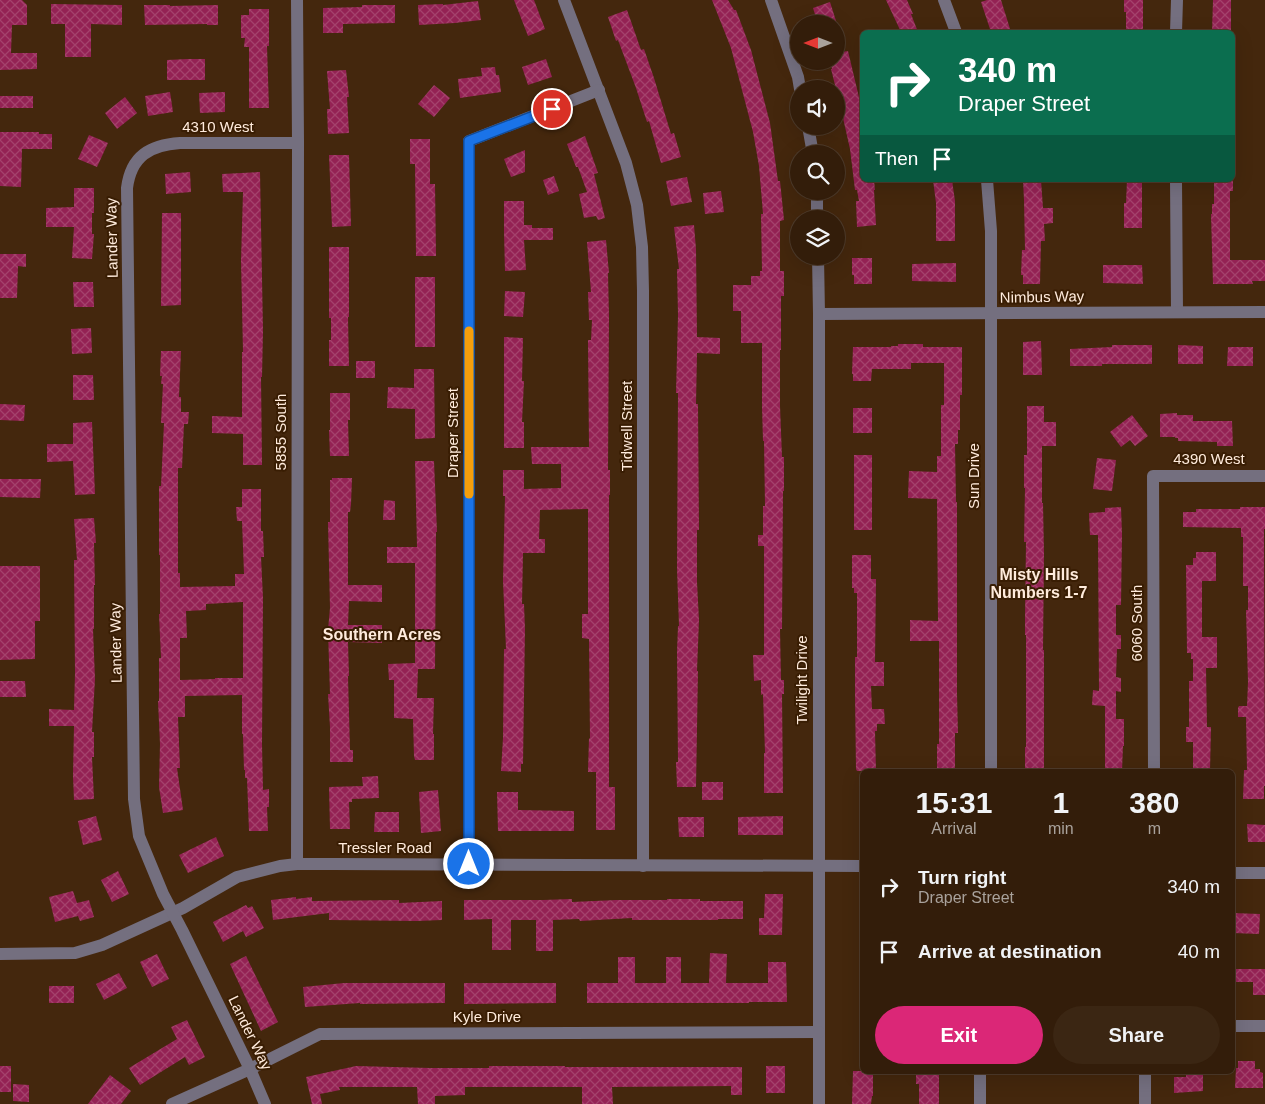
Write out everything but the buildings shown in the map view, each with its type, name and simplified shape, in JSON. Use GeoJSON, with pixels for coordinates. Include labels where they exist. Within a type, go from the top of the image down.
{"type":"FeatureCollection","features":[{"type":"Feature","properties":{"kind":"street","name":"5855 South"},"geometry":{"type":"LineString","coordinates":[[297,0],[297,864]]}},
{"type":"Feature","properties":{"kind":"street","name":"Tidwell Street"},"geometry":{"type":"LineString","coordinates":[[564,0],[626,163],[637,205],[642,247],[643,866]]}},
{"type":"Feature","properties":{"kind":"street"},"geometry":{"type":"LineString","coordinates":[[771,0],[798,80]]}},
{"type":"Feature","properties":{"kind":"street"},"geometry":{"type":"LineString","coordinates":[[944,0],[955,30]]}},
{"type":"Feature","properties":{"kind":"street"},"geometry":{"type":"LineString","coordinates":[[1176,30],[1177,0]]}},
{"type":"Feature","properties":{"kind":"street","name":"Draper Street"},"geometry":{"type":"LineString","coordinates":[[469,864],[469,141],[599,90]]}},
{"type":"Feature","properties":{"kind":"street","name":"4310 West"},"geometry":{"type":"LineString","coordinates":[[141,156],[149,150],[169,144],[298,143]]}},
{"type":"Feature","properties":{"kind":"street","name":"Lander Way"},"geometry":{"type":"LineString","coordinates":[[141,156],[134,165],[127,188],[134,799],[138,836],[163,894],[250,1069],[265,1104]]}},
{"type":"Feature","properties":{"kind":"street","name":"Sun Drive"},"geometry":{"type":"LineString","coordinates":[[987,182],[991,231],[991,769]]}},
{"type":"Feature","properties":{"kind":"street"},"geometry":{"type":"LineString","coordinates":[[1176,182],[1177,312]]}},
{"type":"Feature","properties":{"kind":"street","name":"Twilight Drive"},"geometry":{"type":"LineString","coordinates":[[818,265],[818,1104]]}},
{"type":"Feature","properties":{"kind":"street","name":"Nimbus Way"},"geometry":{"type":"LineString","coordinates":[[819,314],[1265,312]]}},
{"type":"Feature","properties":{"kind":"street","name":"4390 West"},"geometry":{"type":"LineString","coordinates":[[1153,476],[1265,476]]}},
{"type":"Feature","properties":{"kind":"street","name":"6060 South"},"geometry":{"type":"LineString","coordinates":[[1153,476],[1154,769]]}},
{"type":"Feature","properties":{"kind":"street","name":"Tressler Road"},"geometry":{"type":"LineString","coordinates":[[0,954],[75,953],[102,945],[183,908],[237,877],[266,869],[297,864],[818,866]]}},
{"type":"Feature","properties":{"kind":"street"},"geometry":{"type":"LineString","coordinates":[[818,866],[860,866]]}},
{"type":"Feature","properties":{"kind":"street"},"geometry":{"type":"LineString","coordinates":[[1235,873],[1265,873]]}},
{"type":"Feature","properties":{"kind":"street"},"geometry":{"type":"LineString","coordinates":[[1235,1026],[1265,1026]]}},
{"type":"Feature","properties":{"kind":"street","name":"Kyle Drive"},"geometry":{"type":"LineString","coordinates":[[172,1104],[250,1069],[320,1034],[819,1032]]}},
{"type":"Feature","properties":{"kind":"street"},"geometry":{"type":"LineString","coordinates":[[980,1074],[980,1104]]}},
{"type":"Feature","properties":{"kind":"street"},"geometry":{"type":"LineString","coordinates":[[1145,1074],[1145,1104]]}},
{"type":"Feature","properties":{"kind":"slow traffic"},"geometry":{"type":"LineString","coordinates":[[469,331],[469,494]]}},
{"type":"Feature","properties":{"kind":"district","name":"Misty Hills Numbers 1-7"},"geometry":{"type":"Point","coordinates":[1039,583]}},
{"type":"Feature","properties":{"kind":"district","name":"Southern Acres"},"geometry":{"type":"Point","coordinates":[382,634]}},
{"type":"Feature","properties":{"kind":"route"},"geometry":{"type":"LineString","coordinates":[[469,864],[469,141],[552,109]]}}]}
